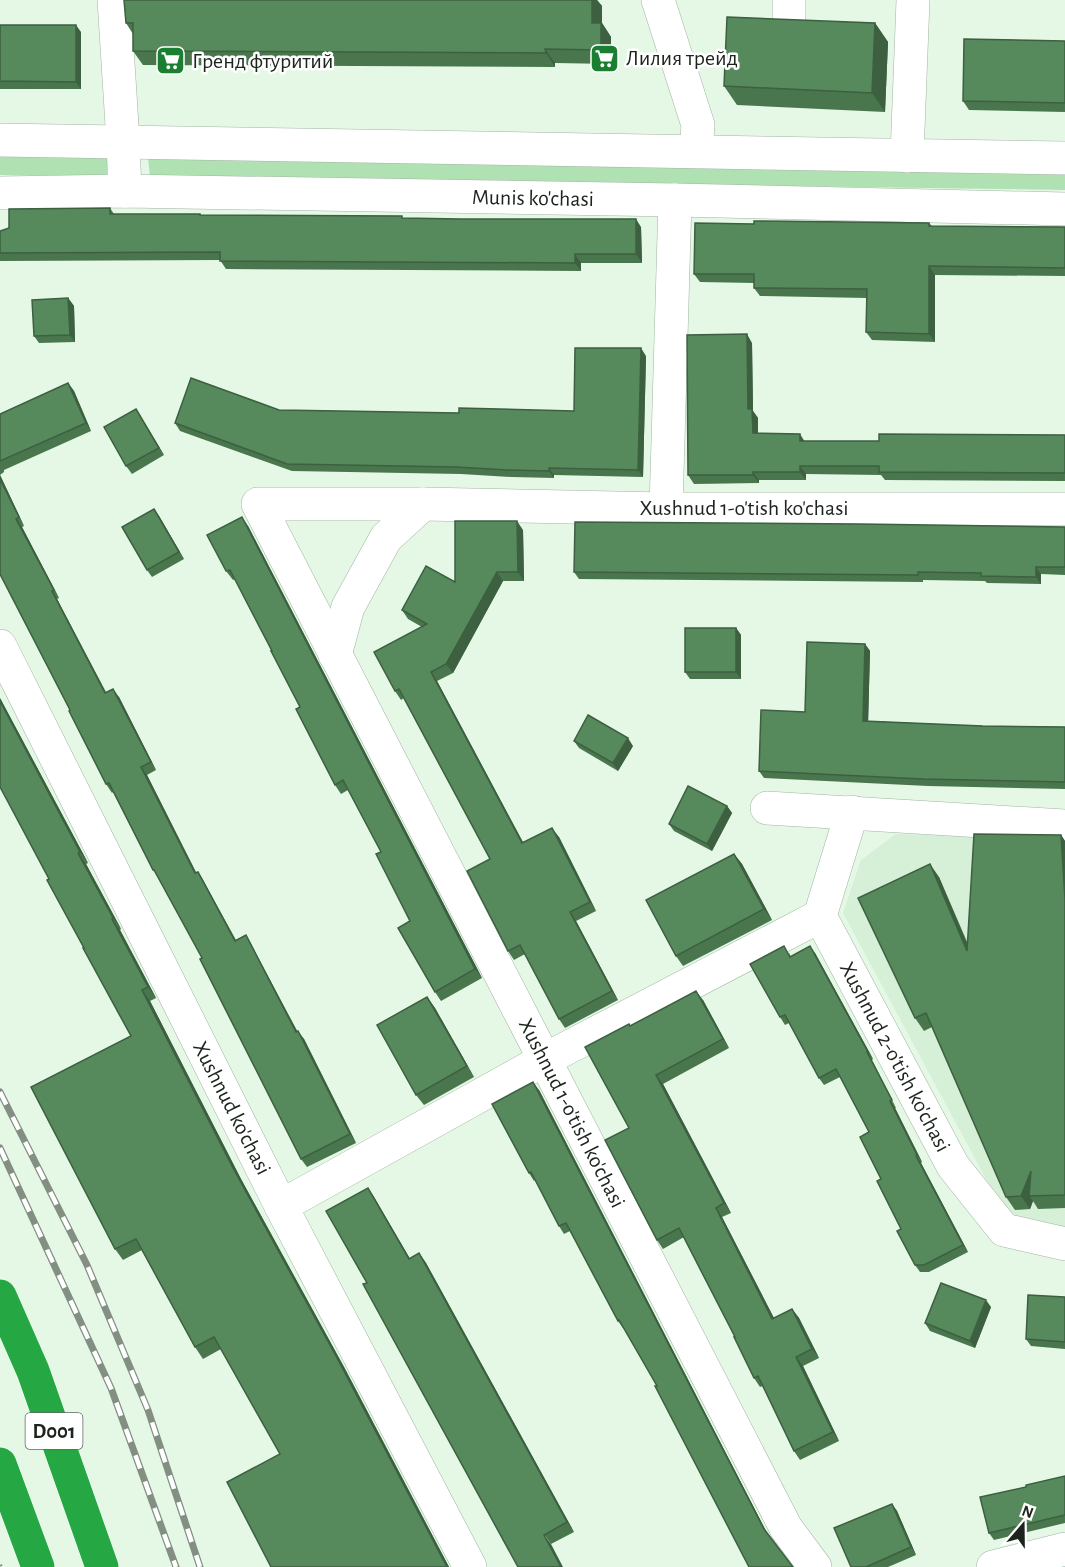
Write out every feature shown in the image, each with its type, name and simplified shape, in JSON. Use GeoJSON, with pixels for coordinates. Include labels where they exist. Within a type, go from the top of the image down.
{"type":"FeatureCollection","features":[{"type":"Feature","properties":{"kind":"highway","name":"D001"},"geometry":{"type":"LineString","coordinates":[[0,1296],[33,1371],[102,1567]]}},
{"type":"Feature","properties":{"kind":"highway","name":"D001"},"geometry":{"type":"LineString","coordinates":[[0,1464],[38,1567]]}},
{"type":"Feature","properties":{"kind":"street"},"geometry":{"type":"LineString","coordinates":[[114,0],[125,191]]}},
{"type":"Feature","properties":{"kind":"street"},"geometry":{"type":"LineString","coordinates":[[658,0],[698,125],[696,151]]}},
{"type":"Feature","properties":{"kind":"street"},"geometry":{"type":"LineString","coordinates":[[907,156],[913,0]]}},
{"type":"Feature","properties":{"kind":"street"},"geometry":{"type":"LineString","coordinates":[[0,140],[1065,158]]}},
{"type":"Feature","properties":{"kind":"street","name":"Munis ko'chasi"},"geometry":{"type":"LineString","coordinates":[[0,193],[125,191],[675,200],[1065,210]]}},
{"type":"Feature","properties":{"kind":"street"},"geometry":{"type":"LineString","coordinates":[[666,509],[675,200]]}},
{"type":"Feature","properties":{"kind":"street","name":"Xushnud 1-o'tish ko'chasi"},"geometry":{"type":"LineString","coordinates":[[814,1567],[786,1528],[258,504],[423,504],[666,509],[1065,509]]}},
{"type":"Feature","properties":{"kind":"street"},"geometry":{"type":"LineString","coordinates":[[335,655],[348,607],[386,538],[423,504]]}},
{"type":"Feature","properties":{"kind":"street","name":"Xushnud ko'chasi"},"geometry":{"type":"LineString","coordinates":[[0,646],[281,1206],[470,1567]]}},
{"type":"Feature","properties":{"kind":"street"},"geometry":{"type":"LineString","coordinates":[[767,808],[1065,826]]}},
{"type":"Feature","properties":{"kind":"street"},"geometry":{"type":"LineString","coordinates":[[281,1206],[544,1060],[820,916],[852,812]]}},
{"type":"Feature","properties":{"kind":"street","name":"Xushnud 2-o'tish ko'chasi"},"geometry":{"type":"LineString","coordinates":[[820,916],[953,1166],[1004,1230],[1065,1244]]}},
{"type":"Feature","properties":{"kind":"street"},"geometry":{"type":"LineString","coordinates":[[993,1567],[1065,1549]]}},
{"type":"Feature","properties":{"kind":"shaded area"},"geometry":{"type":"Polygon","coordinates":[[[896,834],[1065,837],[1065,1233],[1008,1220],[843,913],[861,860],[896,834]]]}},
{"type":"Feature","properties":{"kind":"green space"},"geometry":{"type":"Polygon","coordinates":[[[0,155],[108,157],[107,177],[0,175],[0,155]]]}},
{"type":"Feature","properties":{"kind":"green space"},"geometry":{"type":"Polygon","coordinates":[[[148,157],[1065,172],[1065,190],[150,177],[148,157]]]}},
{"type":"Feature","properties":{"kind":"building"},"geometry":{"type":"Polygon","coordinates":[[[124,0],[592,0],[592,23],[601,23],[601,50],[545,49],[546,53],[133,51],[133,23],[126,23],[124,0]]]}},
{"type":"Feature","properties":{"kind":"building"},"geometry":{"type":"Polygon","coordinates":[[[727,17],[875,23],[872,93],[724,86],[727,17]]]}},
{"type":"Feature","properties":{"kind":"building"},"geometry":{"type":"Polygon","coordinates":[[[0,25],[76,25],[76,82],[0,81],[0,25]]]}},
{"type":"Feature","properties":{"kind":"building"},"geometry":{"type":"Polygon","coordinates":[[[964,39],[1065,41],[1065,103],[963,101],[964,39]]]}},
{"type":"Feature","properties":{"kind":"building"},"geometry":{"type":"Polygon","coordinates":[[[110,208],[110,214],[636,219],[636,254],[575,254],[575,263],[220,261],[220,252],[0,253],[0,231],[9,228],[9,209],[110,208]]]}},
{"type":"Feature","properties":{"kind":"building"},"geometry":{"type":"Polygon","coordinates":[[[754,221],[1065,227],[1065,268],[929,266],[929,334],[866,332],[867,289],[754,288],[754,274],[694,274],[695,223],[754,224],[754,221]]]}},
{"type":"Feature","properties":{"kind":"building"},"geometry":{"type":"Polygon","coordinates":[[[68,298],[70,335],[34,336],[32,300],[68,298]]]}},
{"type":"Feature","properties":{"kind":"building"},"geometry":{"type":"Polygon","coordinates":[[[747,334],[748,409],[752,409],[753,433],[800,434],[800,441],[879,441],[879,434],[1065,435],[1065,473],[879,472],[879,466],[800,466],[800,472],[688,475],[687,335],[747,334]]]}},
{"type":"Feature","properties":{"kind":"building"},"geometry":{"type":"Polygon","coordinates":[[[575,348],[641,348],[638,470],[549,468],[549,471],[287,464],[175,423],[191,378],[279,410],[459,413],[459,408],[574,411],[575,348]]]}},
{"type":"Feature","properties":{"kind":"building"},"geometry":{"type":"Polygon","coordinates":[[[68,383],[86,423],[0,461],[0,414],[68,383]]]}},
{"type":"Feature","properties":{"kind":"building"},"geometry":{"type":"Polygon","coordinates":[[[136,409],[159,448],[126,466],[104,427],[136,409]]]}},
{"type":"Feature","properties":{"kind":"building"},"geometry":{"type":"Polygon","coordinates":[[[0,479],[19,517],[16,519],[105,693],[113,689],[151,762],[141,767],[195,873],[198,872],[235,941],[246,935],[350,1134],[301,1159],[200,959],[202,958],[153,870],[109,783],[106,784],[0,574],[0,479]]]}},
{"type":"Feature","properties":{"kind":"building"},"geometry":{"type":"Polygon","coordinates":[[[154,509],[179,552],[147,570],[122,527],[154,509]]]}},
{"type":"Feature","properties":{"kind":"building"},"geometry":{"type":"Polygon","coordinates":[[[242,517],[475,969],[435,992],[398,928],[410,921],[376,854],[381,852],[343,780],[335,785],[296,709],[300,707],[272,651],[230,570],[226,571],[207,535],[242,517]]]}},
{"type":"Feature","properties":{"kind":"building"},"geometry":{"type":"Polygon","coordinates":[[[455,521],[517,521],[518,572],[497,572],[446,664],[431,672],[522,843],[552,828],[590,902],[570,912],[612,991],[559,1019],[520,945],[508,951],[467,871],[490,859],[399,689],[395,691],[374,652],[427,624],[402,610],[426,566],[455,582],[455,521]]]}},
{"type":"Feature","properties":{"kind":"building"},"geometry":{"type":"Polygon","coordinates":[[[575,522],[1065,527],[1065,567],[1036,567],[1036,577],[918,572],[918,575],[574,572],[575,522]]]}},
{"type":"Feature","properties":{"kind":"building"},"geometry":{"type":"Polygon","coordinates":[[[685,628],[736,628],[736,672],[685,672],[685,628]]]}},
{"type":"Feature","properties":{"kind":"building"},"geometry":{"type":"Polygon","coordinates":[[[807,642],[865,644],[863,721],[1065,727],[1065,782],[923,779],[759,771],[761,710],[805,712],[807,642]]]}},
{"type":"Feature","properties":{"kind":"building"},"geometry":{"type":"Polygon","coordinates":[[[0,701],[148,987],[142,990],[233,1168],[448,1567],[271,1567],[227,1482],[280,1454],[214,1337],[195,1347],[136,1239],[115,1249],[31,1087],[131,1036],[0,787],[0,701]]]}},
{"type":"Feature","properties":{"kind":"building"},"geometry":{"type":"Polygon","coordinates":[[[588,715],[628,738],[613,763],[574,741],[588,715]]]}},
{"type":"Feature","properties":{"kind":"building"},"geometry":{"type":"Polygon","coordinates":[[[688,786],[727,806],[707,844],[669,824],[688,786]]]}},
{"type":"Feature","properties":{"kind":"building"},"geometry":{"type":"Polygon","coordinates":[[[974,834],[1061,835],[1065,899],[1065,1195],[1029,1196],[1031,1171],[1021,1196],[1006,1197],[926,1013],[915,1018],[858,898],[930,864],[967,951],[974,834]]]}},
{"type":"Feature","properties":{"kind":"building"},"geometry":{"type":"Polygon","coordinates":[[[734,854],[764,909],[676,956],[646,900],[734,854]]]}},
{"type":"Feature","properties":{"kind":"building"},"geometry":{"type":"Polygon","coordinates":[[[784,946],[790,957],[810,946],[868,1052],[916,1156],[963,1245],[924,1265],[915,1265],[897,1231],[901,1229],[877,1181],[881,1179],[860,1137],[869,1132],[836,1069],[819,1078],[785,1015],[780,1017],[750,964],[784,946]]]}},
{"type":"Feature","properties":{"kind":"building"},"geometry":{"type":"Polygon","coordinates":[[[696,991],[723,1039],[656,1075],[724,1203],[716,1208],[772,1319],[792,1309],[812,1349],[796,1357],[833,1432],[794,1451],[758,1376],[754,1378],[679,1228],[657,1240],[605,1140],[629,1128],[585,1047],[696,991]]]}},
{"type":"Feature","properties":{"kind":"building"},"geometry":{"type":"Polygon","coordinates":[[[427,997],[467,1066],[416,1095],[377,1025],[427,997]]]}},
{"type":"Feature","properties":{"kind":"building"},"geometry":{"type":"Polygon","coordinates":[[[533,1082],[764,1529],[793,1567],[749,1567],[655,1386],[657,1386],[618,1321],[566,1223],[559,1226],[492,1104],[533,1082]]]}},
{"type":"Feature","properties":{"kind":"building"},"geometry":{"type":"Polygon","coordinates":[[[368,1188],[409,1259],[419,1253],[567,1522],[544,1535],[561,1567],[518,1567],[363,1284],[367,1283],[326,1211],[368,1188]]]}},
{"type":"Feature","properties":{"kind":"building"},"geometry":{"type":"Polygon","coordinates":[[[941,1283],[986,1300],[970,1341],[925,1323],[941,1283]]]}},
{"type":"Feature","properties":{"kind":"building"},"geometry":{"type":"Polygon","coordinates":[[[1028,1295],[1065,1297],[1065,1342],[1026,1339],[1028,1295]]]}},
{"type":"Feature","properties":{"kind":"building"},"geometry":{"type":"Polygon","coordinates":[[[1065,1476],[1065,1515],[989,1533],[980,1497],[1065,1476]]]}},
{"type":"Feature","properties":{"kind":"building"},"geometry":{"type":"Polygon","coordinates":[[[892,1504],[911,1547],[866,1567],[851,1567],[834,1528],[892,1504]]]}},
{"type":"Feature","properties":{"kind":"railway"},"geometry":{"type":"LineString","coordinates":[[0,1092],[87,1265],[148,1410],[200,1567]]}},
{"type":"Feature","properties":{"kind":"railway"},"geometry":{"type":"LineString","coordinates":[[0,1148],[111,1388],[176,1567]]}},
{"type":"Feature","properties":{"kind":"place","name":"Лилия трейд"},"geometry":{"type":"Point","coordinates":[605,58]}},
{"type":"Feature","properties":{"kind":"place","name":"Гренд фтуритий"},"geometry":{"type":"Point","coordinates":[171,61]}}]}
